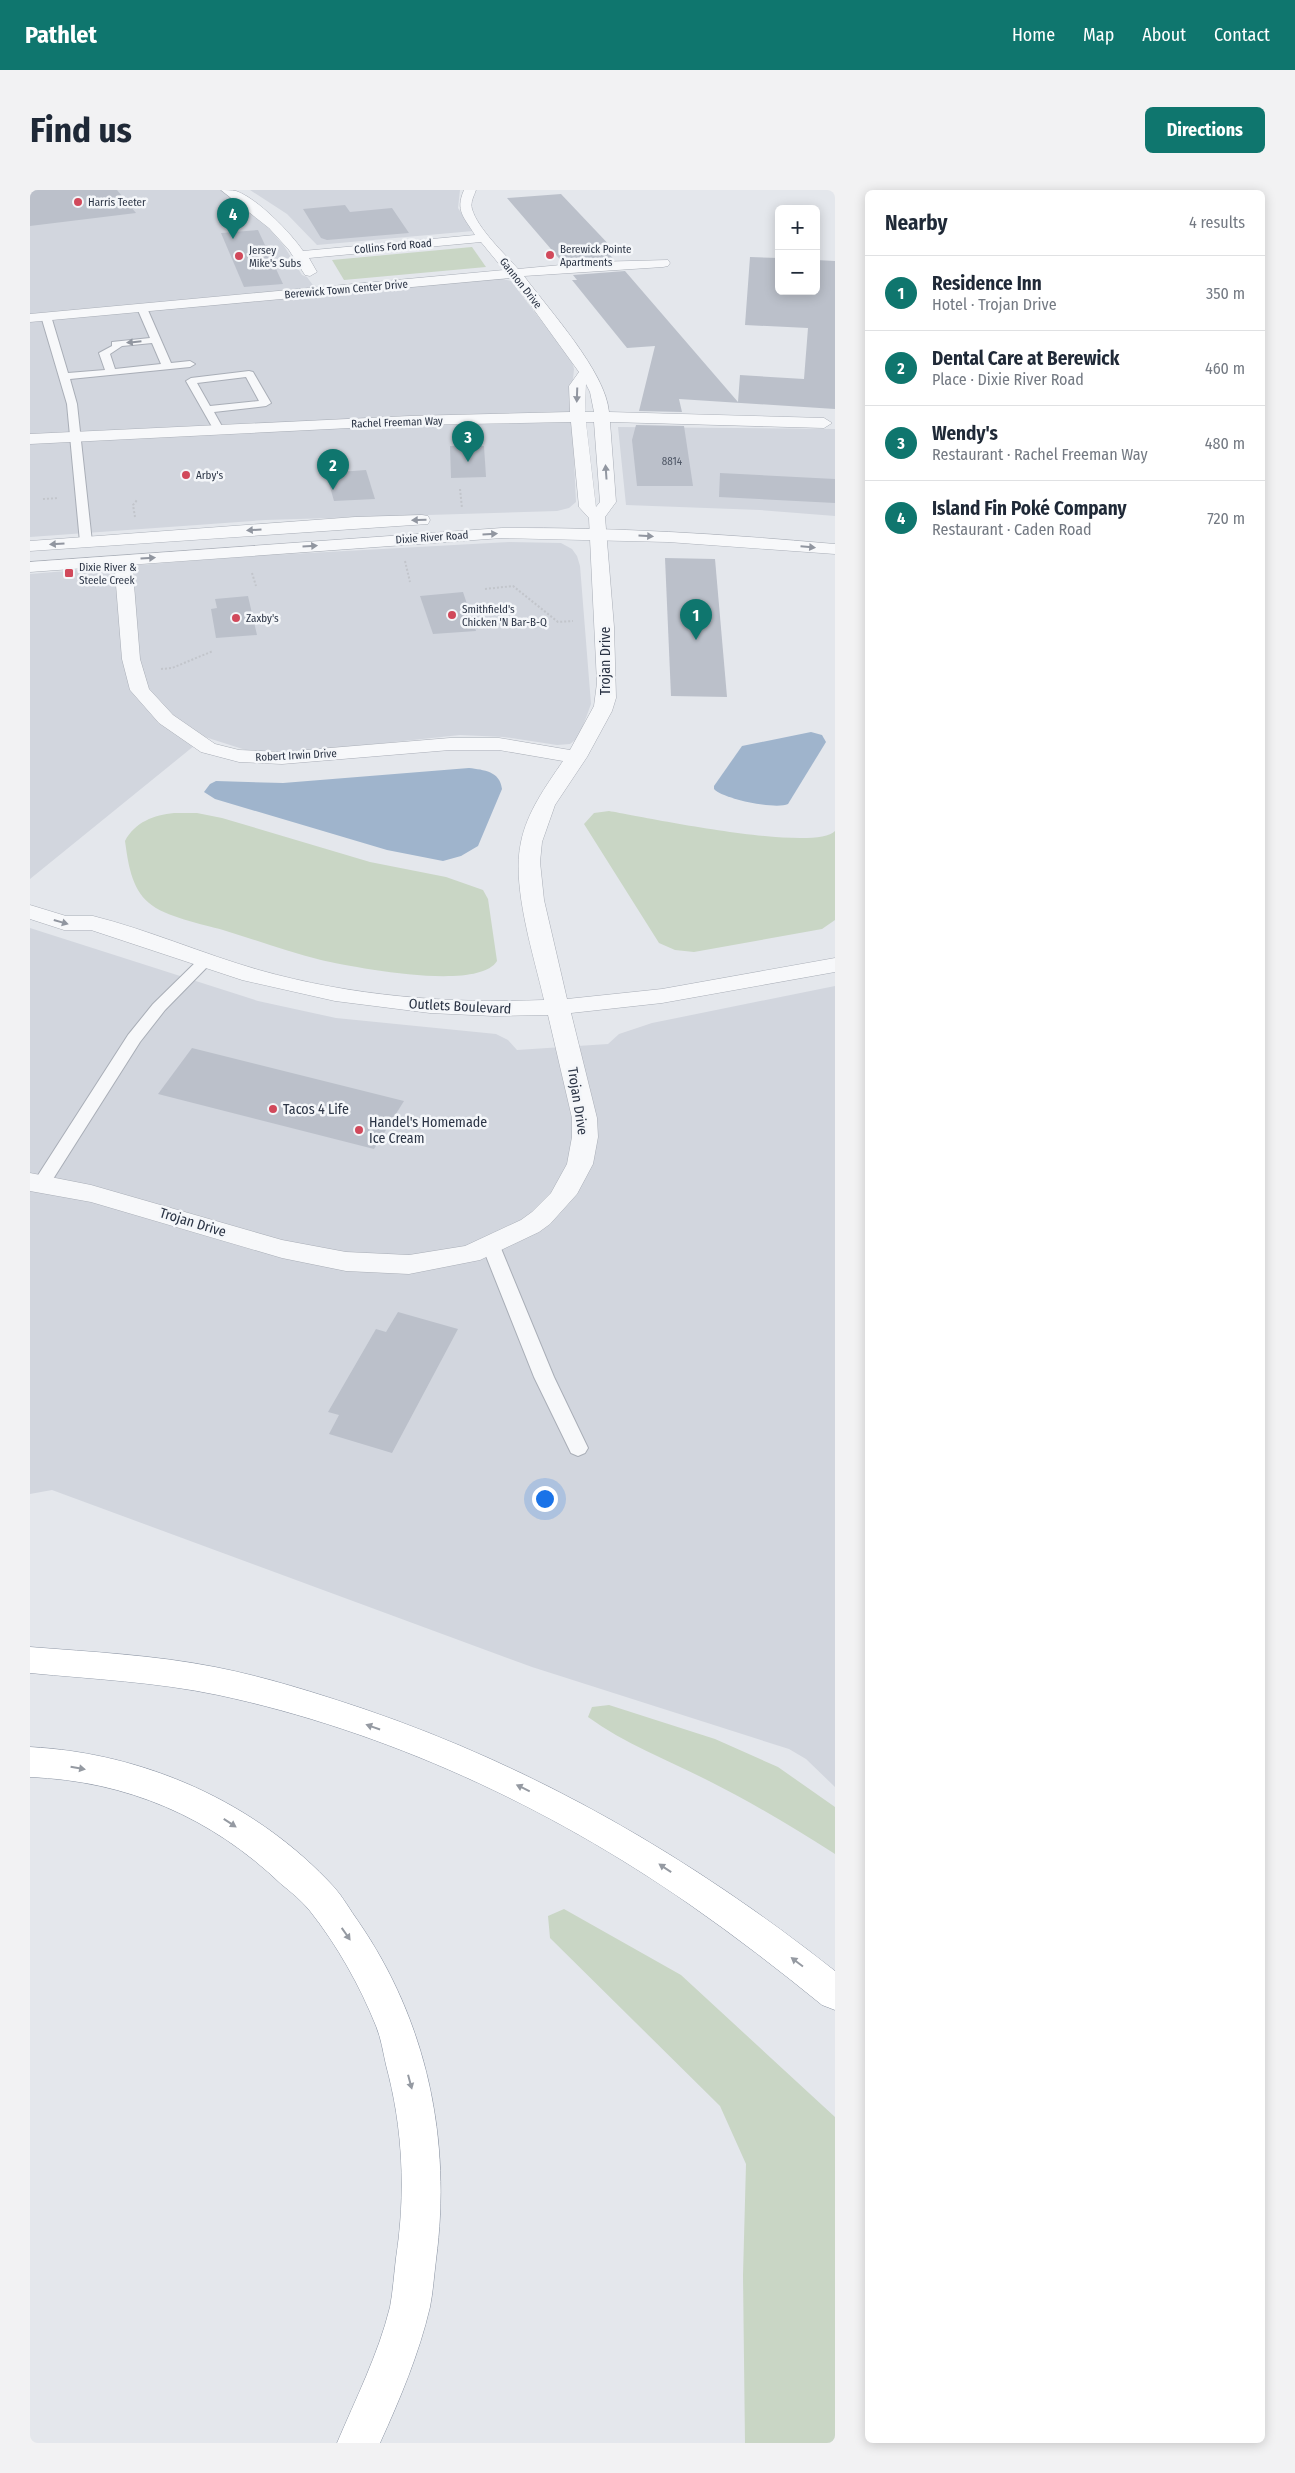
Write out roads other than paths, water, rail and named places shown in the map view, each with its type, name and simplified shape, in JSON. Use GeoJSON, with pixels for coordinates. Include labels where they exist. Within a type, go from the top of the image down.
{"type":"FeatureCollection","features":[{"type":"Feature","properties":{"kind":"highway"},"geometry":{"type":"LineString","coordinates":[[30,1660],[134,1669],[242,1687],[339,1715],[425,1744],[509,1781],[584,1818],[656,1862],[730,1912],[835,1993]]}},
{"type":"Feature","properties":{"kind":"highway"},"geometry":{"type":"LineString","coordinates":[[30,1762],[50,1763],[112,1774],[173,1792],[228,1821],[272,1852],[322,1899],[364,1961],[395,2026],[412,2091],[422,2164],[420,2232],[410,2306],[386,2383],[358,2443]]}},
{"type":"Feature","properties":{"kind":"street"},"geometry":{"type":"LineString","coordinates":[[227,190],[272,221],[301,255],[320,291]]}},
{"type":"Feature","properties":{"kind":"street","name":"Gannon Drive"},"geometry":{"type":"LineString","coordinates":[[470,190],[465,202],[466,210],[484,238],[515,274],[576,356],[585,374],[598,392],[602,418],[608,502],[597,525]]}},
{"type":"Feature","properties":{"kind":"street","name":"Collins Ford Road"},"geometry":{"type":"LineString","coordinates":[[301,255],[484,238]]}},
{"type":"Feature","properties":{"kind":"street","name":"Berewick Town Center Drive"},"geometry":{"type":"LineString","coordinates":[[30,318],[593,266],[663,263]]}},
{"type":"Feature","properties":{"kind":"street"},"geometry":{"type":"LineString","coordinates":[[585,374],[577,386],[578,418],[587,507],[597,525]]}},
{"type":"Feature","properties":{"kind":"street","name":"Rachel Freeman Way"},"geometry":{"type":"LineString","coordinates":[[30,439],[429,420],[602,418],[718,419],[824,423]]}},
{"type":"Feature","properties":{"kind":"street","name":"Dixie River Road"},"geometry":{"type":"LineString","coordinates":[[570,516],[597,525],[835,549]]}},
{"type":"Feature","properties":{"kind":"street","name":"Dixie River Road"},"geometry":{"type":"LineString","coordinates":[[30,546],[355,522],[442,519]]}},
{"type":"Feature","properties":{"kind":"street","name":"Dixie River Road"},"geometry":{"type":"LineString","coordinates":[[30,567],[450,536],[545,532],[597,525],[716,523]]}},
{"type":"Feature","properties":{"kind":"street"},"geometry":{"type":"LineString","coordinates":[[735,524],[835,534]]}},
{"type":"Feature","properties":{"kind":"street","name":"Trojan Drive"},"geometry":{"type":"LineString","coordinates":[[36,1182],[83,1190],[293,1251],[352,1263],[384,1266],[416,1264],[461,1256],[491,1246],[507,1239],[540,1219],[568,1189],[580,1164],[585,1136],[584,1126],[577,1086],[530,879],[530,847],[537,822],[589,738],[605,702],[606,632],[597,525]]}},
{"type":"Feature","properties":{"kind":"street","name":"Robert Irwin Drive"},"geometry":{"type":"LineString","coordinates":[[123,560],[131,659],[140,690],[166,719],[195,741],[208,748],[240,756],[275,758],[450,744],[499,744],[577,757]]}},
{"type":"Feature","properties":{"kind":"street","name":"Outlets Boulevard"},"geometry":{"type":"LineString","coordinates":[[30,894],[84,911],[93,923]]}},
{"type":"Feature","properties":{"kind":"street","name":"Outlets Boulevard"},"geometry":{"type":"LineString","coordinates":[[30,912],[64,923],[93,923],[206,960],[288,984],[392,1002],[492,1008],[558,1007],[661,996],[835,965]]}},
{"type":"Feature","properties":{"kind":"lane"},"geometry":{"type":"LineString","coordinates":[[142,308],[167,366]]}},
{"type":"Feature","properties":{"kind":"lane"},"geometry":{"type":"LineString","coordinates":[[46,316],[72,404],[86,542]]}},
{"type":"Feature","properties":{"kind":"lane"},"geometry":{"type":"LineString","coordinates":[[123,359],[116,344],[155,340]]}},
{"type":"Feature","properties":{"kind":"lane"},"geometry":{"type":"LineString","coordinates":[[111,372],[104,354],[167,366],[190,364]]}},
{"type":"Feature","properties":{"kind":"lane"},"geometry":{"type":"LineString","coordinates":[[64,377],[111,372],[123,359]]}},
{"type":"Feature","properties":{"kind":"lane"},"geometry":{"type":"LineString","coordinates":[[208,409],[266,403],[249,374],[191,381],[220,430]]}},
{"type":"Feature","properties":{"kind":"lane"},"geometry":{"type":"LineString","coordinates":[[36,1182],[159,1007],[206,960]]}},
{"type":"Feature","properties":{"kind":"lane"},"geometry":{"type":"LineString","coordinates":[[491,1246],[536,1359],[578,1448]]}},
{"type":"Feature","properties":{"kind":"water"},"geometry":{"type":"Polygon","coordinates":[[[811,732],[822,735],[826,742],[788,804],[762,805],[738,800],[719,793],[714,789],[714,786],[742,746],[811,732]]]}},
{"type":"Feature","properties":{"kind":"water"},"geometry":{"type":"Polygon","coordinates":[[[469,768],[490,772],[495,775],[501,783],[502,789],[478,846],[461,856],[443,861],[387,850],[215,799],[204,792],[210,784],[216,781],[283,783],[469,768]]]}},
{"type":"Feature","properties":{"kind":"place","name":"Harris Teeter"},"geometry":{"type":"Point","coordinates":[78,202]}},
{"type":"Feature","properties":{"kind":"place","name":"Island Fin Poké Company"},"geometry":{"type":"Point","coordinates":[233,239]}},
{"type":"Feature","properties":{"kind":"place","name":"Berewick Pointe Apartments"},"geometry":{"type":"Point","coordinates":[550,255]}},
{"type":"Feature","properties":{"kind":"place","name":"Jersey Mike's Subs"},"geometry":{"type":"Point","coordinates":[239,256]}},
{"type":"Feature","properties":{"kind":"place","name":"Wendy's"},"geometry":{"type":"Point","coordinates":[468,462]}},
{"type":"Feature","properties":{"kind":"place","name":"Arby's"},"geometry":{"type":"Point","coordinates":[186,475]}},
{"type":"Feature","properties":{"kind":"place","name":"Dental Care at Berewick"},"geometry":{"type":"Point","coordinates":[333,490]}},
{"type":"Feature","properties":{"kind":"place","name":"Dixie River & Steele Creek"},"geometry":{"type":"Point","coordinates":[69,573]}},
{"type":"Feature","properties":{"kind":"place","name":"Smithfield's Chicken 'N Bar-B-Q"},"geometry":{"type":"Point","coordinates":[452,615]}},
{"type":"Feature","properties":{"kind":"place","name":"Zaxby's"},"geometry":{"type":"Point","coordinates":[236,618]}},
{"type":"Feature","properties":{"kind":"place","name":"Residence Inn"},"geometry":{"type":"Point","coordinates":[696,640]}},
{"type":"Feature","properties":{"kind":"place","name":"Tacos 4 Life"},"geometry":{"type":"Point","coordinates":[273,1109]}},
{"type":"Feature","properties":{"kind":"place","name":"Handel's Homemade Ice Cream"},"geometry":{"type":"Point","coordinates":[359,1130]}}]}
